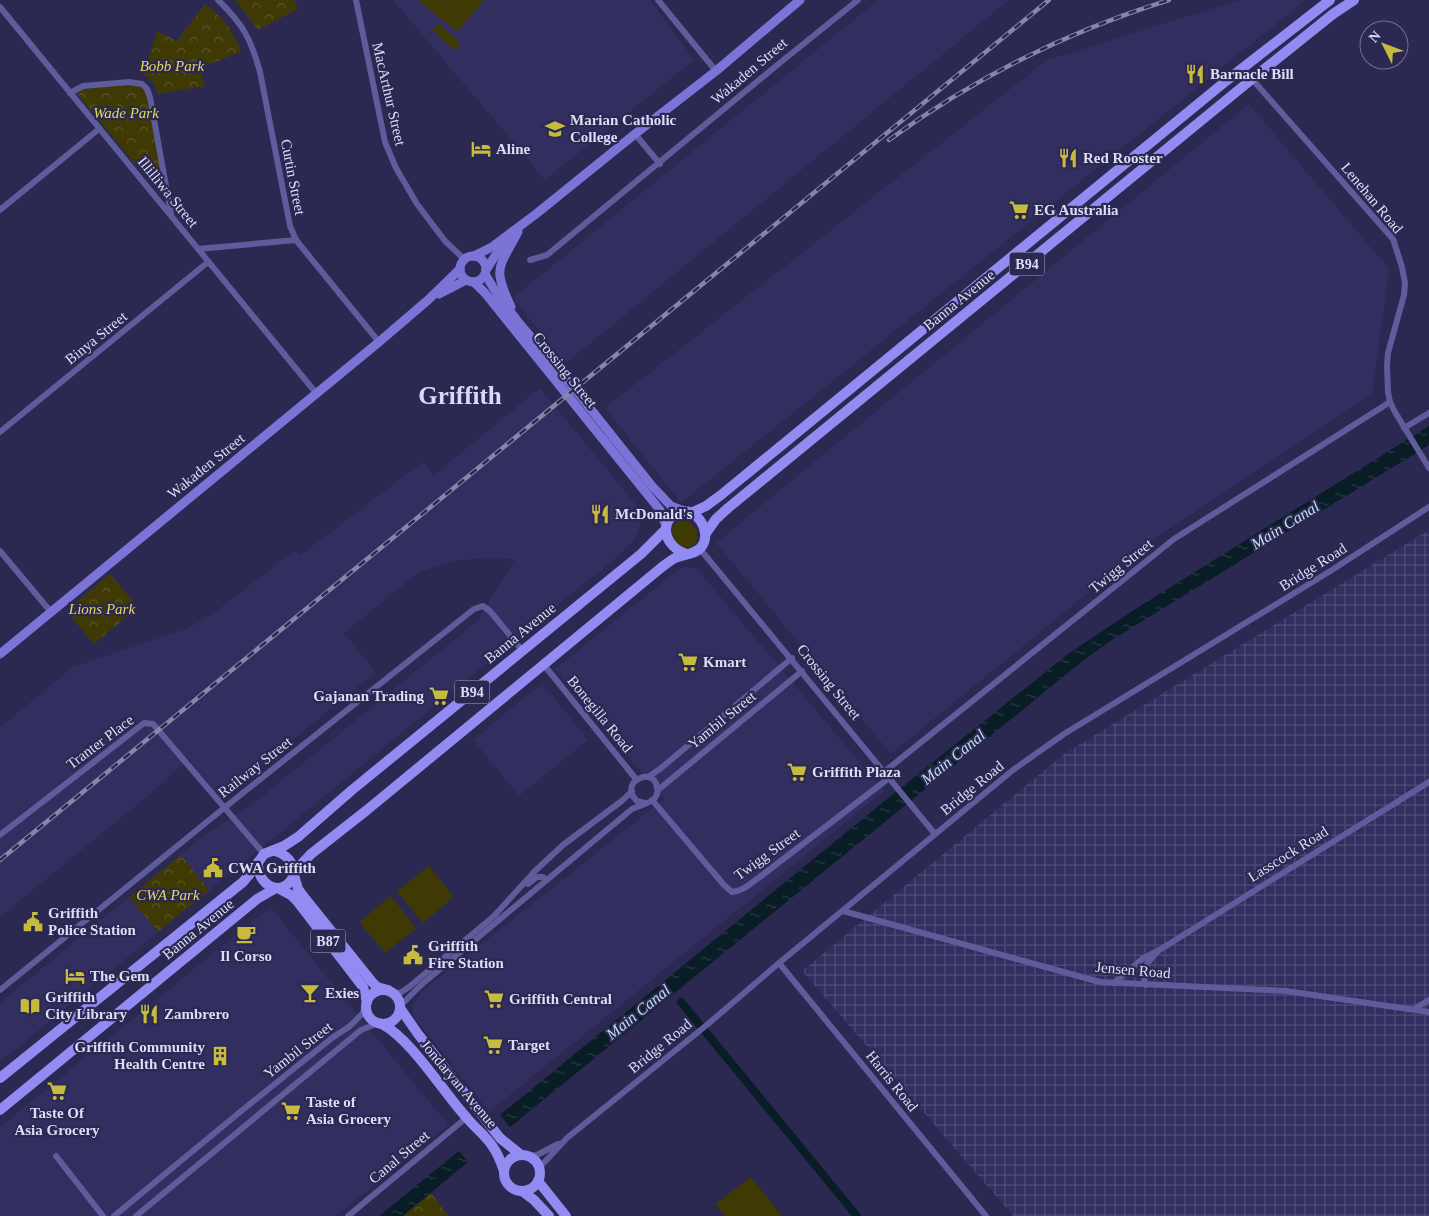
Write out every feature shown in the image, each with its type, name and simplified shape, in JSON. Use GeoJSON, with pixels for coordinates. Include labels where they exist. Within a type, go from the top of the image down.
{"type":"FeatureCollection","features":[{"type":"Feature","properties":{"kind":"main road","name":"Wakaden Street"},"geometry":{"type":"LineString","coordinates":[[474,256],[492,247],[536,214],[716,71],[800,0]]}},
{"type":"Feature","properties":{"kind":"main road","name":"Banna Avenue"},"geometry":{"type":"LineString","coordinates":[[688,512],[706,506],[721,495],[1243,68],[1330,0]]}},
{"type":"Feature","properties":{"kind":"main road","name":"Banna Avenue"},"geometry":{"type":"LineString","coordinates":[[706,533],[716,519],[728,508],[1252,79],[1333,14],[1354,0]]}},
{"type":"Feature","properties":{"kind":"main road"},"geometry":{"type":"LineString","coordinates":[[1243,68],[1252,79]]}},
{"type":"Feature","properties":{"kind":"main road","name":"Wakaden Street"},"geometry":{"type":"LineString","coordinates":[[486,272],[500,250],[536,214]]}},
{"type":"Feature","properties":{"kind":"main road","name":"Crossing Street"},"geometry":{"type":"LineString","coordinates":[[518,232],[505,254],[500,272],[500,283],[519,323]]}},
{"type":"Feature","properties":{"kind":"main road"},"geometry":{"type":"LineString","coordinates":[[474,256],[481,258],[486,272],[481,280],[470,281],[461,274],[460,269],[464,259],[474,256]]}},
{"type":"Feature","properties":{"kind":"main road","name":"Wakaden Street"},"geometry":{"type":"LineString","coordinates":[[0,654],[378,342],[428,300],[460,269]]}},
{"type":"Feature","properties":{"kind":"main road","name":"Crossing Street"},"geometry":{"type":"LineString","coordinates":[[486,272],[497,294],[519,323],[662,498],[671,506],[688,512]]}},
{"type":"Feature","properties":{"kind":"main road","name":"Wakaden Street"},"geometry":{"type":"LineString","coordinates":[[428,300],[470,281]]}},
{"type":"Feature","properties":{"kind":"main road","name":"Crossing Street"},"geometry":{"type":"LineString","coordinates":[[470,281],[485,293],[568,394],[660,510],[666,527]]}},
{"type":"Feature","properties":{"kind":"main road"},"geometry":{"type":"LineString","coordinates":[[688,512],[701,521],[706,533]]}},
{"type":"Feature","properties":{"kind":"main road","name":"B94"},"geometry":{"type":"LineString","coordinates":[[666,527],[674,515],[688,512]]}},
{"type":"Feature","properties":{"kind":"main road"},"geometry":{"type":"LineString","coordinates":[[666,527],[667,536],[673,546],[687,554]]}},
{"type":"Feature","properties":{"kind":"main road","name":"Banna Avenue"},"geometry":{"type":"LineString","coordinates":[[274,851],[298,837],[522,650],[641,554],[666,527]]}},
{"type":"Feature","properties":{"kind":"main road","name":"B94"},"geometry":{"type":"LineString","coordinates":[[294,874],[312,854],[662,567],[674,558],[700,549],[706,533]]}},
{"type":"Feature","properties":{"kind":"main road"},"geometry":{"type":"LineString","coordinates":[[261,858],[274,851]]}},
{"type":"Feature","properties":{"kind":"main road","name":"B87"},"geometry":{"type":"LineString","coordinates":[[274,851],[288,858],[298,889],[364,973],[376,986],[390,991],[396,996],[400,1007]]}},
{"type":"Feature","properties":{"kind":"main road","name":"Banna Avenue"},"geometry":{"type":"LineString","coordinates":[[0,1078],[243,882],[261,858]]}},
{"type":"Feature","properties":{"kind":"main road","name":"B87"},"geometry":{"type":"LineString","coordinates":[[261,858],[258,872],[260,877],[268,884],[291,895],[297,901],[363,987],[369,1016],[380,1023]]}},
{"type":"Feature","properties":{"kind":"main road"},"geometry":{"type":"LineString","coordinates":[[277,888],[286,885],[294,874]]}},
{"type":"Feature","properties":{"kind":"main road","name":"Banna Avenue"},"geometry":{"type":"LineString","coordinates":[[0,1110],[257,899],[277,888]]}},
{"type":"Feature","properties":{"kind":"main road"},"geometry":{"type":"LineString","coordinates":[[366,1003],[374,993],[380,990],[390,991]]}},
{"type":"Feature","properties":{"kind":"main road"},"geometry":{"type":"LineString","coordinates":[[380,1023],[389,1022],[395,1018],[400,1007]]}},
{"type":"Feature","properties":{"kind":"main road","name":"Jondaryan Avenue"},"geometry":{"type":"LineString","coordinates":[[400,1007],[418,1034],[500,1138],[524,1155]]}},
{"type":"Feature","properties":{"kind":"main road","name":"Jondaryan Avenue"},"geometry":{"type":"LineString","coordinates":[[380,1023],[394,1033],[418,1057],[466,1118],[491,1144],[499,1156],[504,1171]]}},
{"type":"Feature","properties":{"kind":"main road"},"geometry":{"type":"LineString","coordinates":[[504,1171],[512,1158],[524,1155]]}},
{"type":"Feature","properties":{"kind":"main road","name":"B87"},"geometry":{"type":"LineString","coordinates":[[524,1155],[533,1158],[540,1168]]}},
{"type":"Feature","properties":{"kind":"main road"},"geometry":{"type":"LineString","coordinates":[[522,1191],[532,1188],[538,1181],[540,1168]]}},
{"type":"Feature","properties":{"kind":"main road","name":"B87"},"geometry":{"type":"LineString","coordinates":[[504,1171],[507,1182],[516,1190],[522,1191],[534,1200],[549,1216]]}},
{"type":"Feature","properties":{"kind":"main road"},"geometry":{"type":"LineString","coordinates":[[538,1181],[566,1216]]}},
{"type":"Feature","properties":{"kind":"street","name":"Curtin Street"},"geometry":{"type":"LineString","coordinates":[[218,0],[245,30],[253,48],[262,81],[290,226],[296,240],[378,342]]}},
{"type":"Feature","properties":{"kind":"street","name":"MacArthur Street"},"geometry":{"type":"LineString","coordinates":[[356,0],[385,142],[396,168],[417,204],[446,242],[464,259]]}},
{"type":"Feature","properties":{"kind":"street"},"geometry":{"type":"LineString","coordinates":[[658,0],[716,71]]}},
{"type":"Feature","properties":{"kind":"street","name":"Wakaden Street"},"geometry":{"type":"LineString","coordinates":[[530,260],[548,255],[858,0]]}},
{"type":"Feature","properties":{"kind":"street","name":"Illilliwa Street"},"geometry":{"type":"LineString","coordinates":[[0,7],[316,393]]}},
{"type":"Feature","properties":{"kind":"street","name":"Lenehan Road"},"geometry":{"type":"LineString","coordinates":[[1252,79],[1393,239],[1405,284],[1404,295],[1387,360],[1387,383],[1390,402],[1429,468]]}},
{"type":"Feature","properties":{"kind":"street"},"geometry":{"type":"LineString","coordinates":[[70,93],[82,86],[129,82],[138,83],[147,89],[172,216]]}},
{"type":"Feature","properties":{"kind":"street"},"geometry":{"type":"LineString","coordinates":[[0,210],[99,129]]}},
{"type":"Feature","properties":{"kind":"street"},"geometry":{"type":"LineString","coordinates":[[635,134],[660,164]]}},
{"type":"Feature","properties":{"kind":"street"},"geometry":{"type":"LineString","coordinates":[[198,249],[296,240]]}},
{"type":"Feature","properties":{"kind":"street","name":"Binya Street"},"geometry":{"type":"LineString","coordinates":[[0,432],[208,262]]}},
{"type":"Feature","properties":{"kind":"street","name":"Twigg Street"},"geometry":{"type":"LineString","coordinates":[[884,772],[1174,539],[1390,402]]}},
{"type":"Feature","properties":{"kind":"street"},"geometry":{"type":"LineString","coordinates":[[1404,428],[1429,413]]}},
{"type":"Feature","properties":{"kind":"street","name":"Bridge Road"},"geometry":{"type":"LineString","coordinates":[[540,1168],[567,1138],[708,1024],[1013,770],[1064,734],[1332,570],[1429,507]]}},
{"type":"Feature","properties":{"kind":"street","name":"Crossing Street"},"geometry":{"type":"LineString","coordinates":[[700,549],[792,658],[935,834]]}},
{"type":"Feature","properties":{"kind":"street"},"geometry":{"type":"LineString","coordinates":[[0,550],[50,612]]}},
{"type":"Feature","properties":{"kind":"street","name":"Railway Street"},"geometry":{"type":"LineString","coordinates":[[0,990],[224,808],[474,610],[483,606],[490,611],[522,650]]}},
{"type":"Feature","properties":{"kind":"street","name":"Yambil Street"},"geometry":{"type":"LineString","coordinates":[[648,777],[660,770],[792,658]]}},
{"type":"Feature","properties":{"kind":"street","name":"Bonegilla Road"},"geometry":{"type":"LineString","coordinates":[[544,665],[636,780]]}},
{"type":"Feature","properties":{"kind":"street","name":"Yambil Street"},"geometry":{"type":"LineString","coordinates":[[658,790],[802,671]]}},
{"type":"Feature","properties":{"kind":"street","name":"Tranter Place"},"geometry":{"type":"LineString","coordinates":[[0,835],[144,723],[153,724],[224,808],[261,858]]}},
{"type":"Feature","properties":{"kind":"street"},"geometry":{"type":"LineString","coordinates":[[400,1007],[427,980],[632,809],[652,800],[658,790],[655,782],[644,776],[636,780],[632,787],[632,795],[638,801],[645,803]]}},
{"type":"Feature","properties":{"kind":"street","name":"Twigg Street"},"geometry":{"type":"LineString","coordinates":[[652,800],[732,892],[744,889],[889,778]]}},
{"type":"Feature","properties":{"kind":"street","name":"Lasscock Road"},"geometry":{"type":"LineString","coordinates":[[1114,982],[1142,959],[1429,782]]}},
{"type":"Feature","properties":{"kind":"street"},"geometry":{"type":"LineString","coordinates":[[390,991],[400,993],[409,987],[494,916],[535,871],[563,845],[623,800],[632,791]]}},
{"type":"Feature","properties":{"kind":"street"},"geometry":{"type":"LineString","coordinates":[[504,904],[537,877],[544,877],[546,880]]}},
{"type":"Feature","properties":{"kind":"street","name":"Jensen Road"},"geometry":{"type":"LineString","coordinates":[[843,911],[1100,982],[1286,991],[1429,1012]]}},
{"type":"Feature","properties":{"kind":"street","name":"Lasscock Road"},"geometry":{"type":"LineString","coordinates":[[1146,985],[1143,975],[1145,968],[1161,949]]}},
{"type":"Feature","properties":{"kind":"street","name":"Harris Road"},"geometry":{"type":"LineString","coordinates":[[779,963],[986,1216]]}},
{"type":"Feature","properties":{"kind":"street"},"geometry":{"type":"LineString","coordinates":[[1414,1009],[1429,1000]]}},
{"type":"Feature","properties":{"kind":"street","name":"Yambil Street"},"geometry":{"type":"LineString","coordinates":[[114,1216],[240,1112],[332,1038],[350,1026],[362,1014],[366,1003]]}},
{"type":"Feature","properties":{"kind":"street","name":"Yambil Street"},"geometry":{"type":"LineString","coordinates":[[136,1216],[361,1030],[380,1023]]}},
{"type":"Feature","properties":{"kind":"street"},"geometry":{"type":"LineString","coordinates":[[240,1112],[249,1123]]}},
{"type":"Feature","properties":{"kind":"street","name":"Canal Street"},"geometry":{"type":"LineString","coordinates":[[348,1216],[466,1118]]}},
{"type":"Feature","properties":{"kind":"street","name":"Bridge Road"},"geometry":{"type":"LineString","coordinates":[[524,1155],[537,1155],[567,1138]]}},
{"type":"Feature","properties":{"kind":"street"},"geometry":{"type":"LineString","coordinates":[[56,1156],[104,1216]]}},
{"type":"Feature","properties":{"kind":"shaded area","name":"Marian Catholic College"},"geometry":{"type":"Polygon","coordinates":[[[393,0],[650,0],[694,60],[545,180],[393,0]]]}},
{"type":"Feature","properties":{"kind":"shaded area"},"geometry":{"type":"Polygon","coordinates":[[[878,0],[1009,0],[565,364],[513,298],[878,0]]]}},
{"type":"Feature","properties":{"kind":"shaded area"},"geometry":{"type":"Polygon","coordinates":[[[1239,0],[1306,0],[681,503],[605,408],[1047,60],[1239,0]]]}},
{"type":"Feature","properties":{"kind":"shaded area"},"geometry":{"type":"Polygon","coordinates":[[[1249,104],[1389,269],[1372,394],[1154,539],[891,754],[716,543],[1249,104]]]}},
{"type":"Feature","properties":{"kind":"shaded area"},"geometry":{"type":"Polygon","coordinates":[[[540,388],[642,512],[640,527],[633,541],[624,551],[0,1062],[0,1003],[208,832],[248,808],[477,621],[515,559],[485,558],[451,561],[418,573],[344,633],[376,672],[221,799],[189,760],[0,917],[0,727],[73,667],[189,628],[216,611],[294,551],[299,556],[423,462],[434,475],[540,388]]]}},
{"type":"Feature","properties":{"kind":"shaded area"},"geometry":{"type":"Polygon","coordinates":[[[1429,530],[1429,1216],[1013,1216],[802,971],[1064,754],[1429,530]]]}},
{"type":"Feature","properties":{"kind":"shaded area"},"geometry":{"type":"Polygon","coordinates":[[[683,566],[697,569],[884,791],[489,1112],[414,1017],[412,1006],[421,992],[664,799],[555,669],[683,566]]]}},
{"type":"Feature","properties":{"kind":"shaded area"},"geometry":{"type":"Polygon","coordinates":[[[542,683],[588,740],[519,796],[473,740],[542,683]]]}},
{"type":"Feature","properties":{"kind":"shaded area"},"geometry":{"type":"Polygon","coordinates":[[[270,907],[448,1125],[336,1216],[0,1216],[0,1127],[270,907]]]}},
{"type":"Feature","properties":{"kind":"green space"},"geometry":{"type":"Polygon","coordinates":[[[235,0],[294,0],[298,9],[258,30],[235,0]]]}},
{"type":"Feature","properties":{"kind":"green space"},"geometry":{"type":"Polygon","coordinates":[[[418,0],[484,0],[457,32],[418,0]]]}},
{"type":"Feature","properties":{"kind":"green space","name":"Bobb Park"},"geometry":{"type":"Polygon","coordinates":[[[205,4],[227,24],[241,51],[201,68],[204,86],[158,94],[153,82],[143,75],[157,31],[177,41],[205,4]]]}},
{"type":"Feature","properties":{"kind":"green space"},"geometry":{"type":"Polygon","coordinates":[[[438,23],[460,43],[454,50],[432,30],[438,23]]]}},
{"type":"Feature","properties":{"kind":"green space","name":"Wade Park"},"geometry":{"type":"Polygon","coordinates":[[[132,83],[144,89],[150,97],[163,190],[158,191],[78,95],[81,90],[132,83]]]}},
{"type":"Feature","properties":{"kind":"green space"},"geometry":{"type":"Polygon","coordinates":[[[679,520],[689,522],[695,528],[697,540],[690,547],[679,545],[673,539],[672,527],[679,520]]]}},
{"type":"Feature","properties":{"kind":"green space","name":"Lions Park"},"geometry":{"type":"Polygon","coordinates":[[[110,574],[138,607],[94,644],[66,611],[110,574]]]}},
{"type":"Feature","properties":{"kind":"green space","name":"CWA Park"},"geometry":{"type":"Polygon","coordinates":[[[181,855],[209,890],[158,932],[129,897],[181,855]]]}},
{"type":"Feature","properties":{"kind":"green space"},"geometry":{"type":"Polygon","coordinates":[[[429,866],[454,897],[423,923],[397,891],[429,866]]]}},
{"type":"Feature","properties":{"kind":"green space"},"geometry":{"type":"Polygon","coordinates":[[[391,896],[416,928],[385,953],[359,922],[391,896]]]}},
{"type":"Feature","properties":{"kind":"green space"},"geometry":{"type":"Polygon","coordinates":[[[751,1177],[782,1216],[725,1216],[715,1204],[751,1177]]]}},
{"type":"Feature","properties":{"kind":"green space"},"geometry":{"type":"Polygon","coordinates":[[[431,1193],[449,1216],[403,1216],[431,1193]]]}},
{"type":"Feature","properties":{"kind":"water","name":"Main Canal"},"geometry":{"type":"Polygon","coordinates":[[[1429,426],[1429,445],[1115,638],[1085,659],[510,1127],[500,1115],[1068,654],[1137,608],[1429,426]]]}},
{"type":"Feature","properties":{"kind":"water"},"geometry":{"type":"Polygon","coordinates":[[[459,1151],[468,1162],[403,1216],[379,1216],[459,1151]]]}},
{"type":"Feature","properties":{"kind":"waterway"},"geometry":{"type":"LineString","coordinates":[[681,1002],[857,1216]]}},
{"type":"Feature","properties":{"kind":"railway"},"geometry":{"type":"LineString","coordinates":[[0,860],[1049,0]]}},
{"type":"Feature","properties":{"kind":"railway"},"geometry":{"type":"LineString","coordinates":[[889,140],[955,96],[1023,58],[1095,26],[1169,0]]}},
{"type":"Feature","properties":{"kind":"place","name":"Barnacle Bill"},"geometry":{"type":"Point","coordinates":[1195,74]}},
{"type":"Feature","properties":{"kind":"place","name":"Marian Catholic College"},"geometry":{"type":"Point","coordinates":[555,129]}},
{"type":"Feature","properties":{"kind":"place","name":"Aline"},"geometry":{"type":"Point","coordinates":[481,149]}},
{"type":"Feature","properties":{"kind":"place","name":"Red Rooster"},"geometry":{"type":"Point","coordinates":[1068,158]}},
{"type":"Feature","properties":{"kind":"place","name":"EG Australia"},"geometry":{"type":"Point","coordinates":[1019,210]}},
{"type":"Feature","properties":{"kind":"place","name":"McDonald's"},"geometry":{"type":"Point","coordinates":[600,514]}},
{"type":"Feature","properties":{"kind":"place","name":"Kmart"},"geometry":{"type":"Point","coordinates":[688,662]}},
{"type":"Feature","properties":{"kind":"place","name":"Gajanan Trading"},"geometry":{"type":"Point","coordinates":[439,696]}},
{"type":"Feature","properties":{"kind":"place","name":"Griffith Plaza"},"geometry":{"type":"Point","coordinates":[797,772]}},
{"type":"Feature","properties":{"kind":"place","name":"CWA Griffith"},"geometry":{"type":"Point","coordinates":[213,868]}},
{"type":"Feature","properties":{"kind":"place","name":"Griffith Police Station"},"geometry":{"type":"Point","coordinates":[33,922]}},
{"type":"Feature","properties":{"kind":"place","name":"Il Corso"},"geometry":{"type":"Point","coordinates":[246,934]}},
{"type":"Feature","properties":{"kind":"place","name":"Griffith Fire Station"},"geometry":{"type":"Point","coordinates":[413,955]}},
{"type":"Feature","properties":{"kind":"place","name":"The Gem"},"geometry":{"type":"Point","coordinates":[75,976]}},
{"type":"Feature","properties":{"kind":"place","name":"Exies"},"geometry":{"type":"Point","coordinates":[310,993]}},
{"type":"Feature","properties":{"kind":"place","name":"Griffith Central"},"geometry":{"type":"Point","coordinates":[494,999]}},
{"type":"Feature","properties":{"kind":"place","name":"Griffith City Library"},"geometry":{"type":"Point","coordinates":[30,1006]}},
{"type":"Feature","properties":{"kind":"place","name":"Zambrero"},"geometry":{"type":"Point","coordinates":[149,1014]}},
{"type":"Feature","properties":{"kind":"place","name":"Target"},"geometry":{"type":"Point","coordinates":[493,1045]}},
{"type":"Feature","properties":{"kind":"place","name":"Griffith Community Health Centre"},"geometry":{"type":"Point","coordinates":[220,1056]}},
{"type":"Feature","properties":{"kind":"place","name":"Taste Of Asia Grocery"},"geometry":{"type":"Point","coordinates":[57,1091]}},
{"type":"Feature","properties":{"kind":"place","name":"Taste of Asia Grocery"},"geometry":{"type":"Point","coordinates":[291,1111]}},
{"type":"Feature","properties":{"kind":"district","name":"Griffith"},"geometry":{"type":"Point","coordinates":[460,395]}}]}
